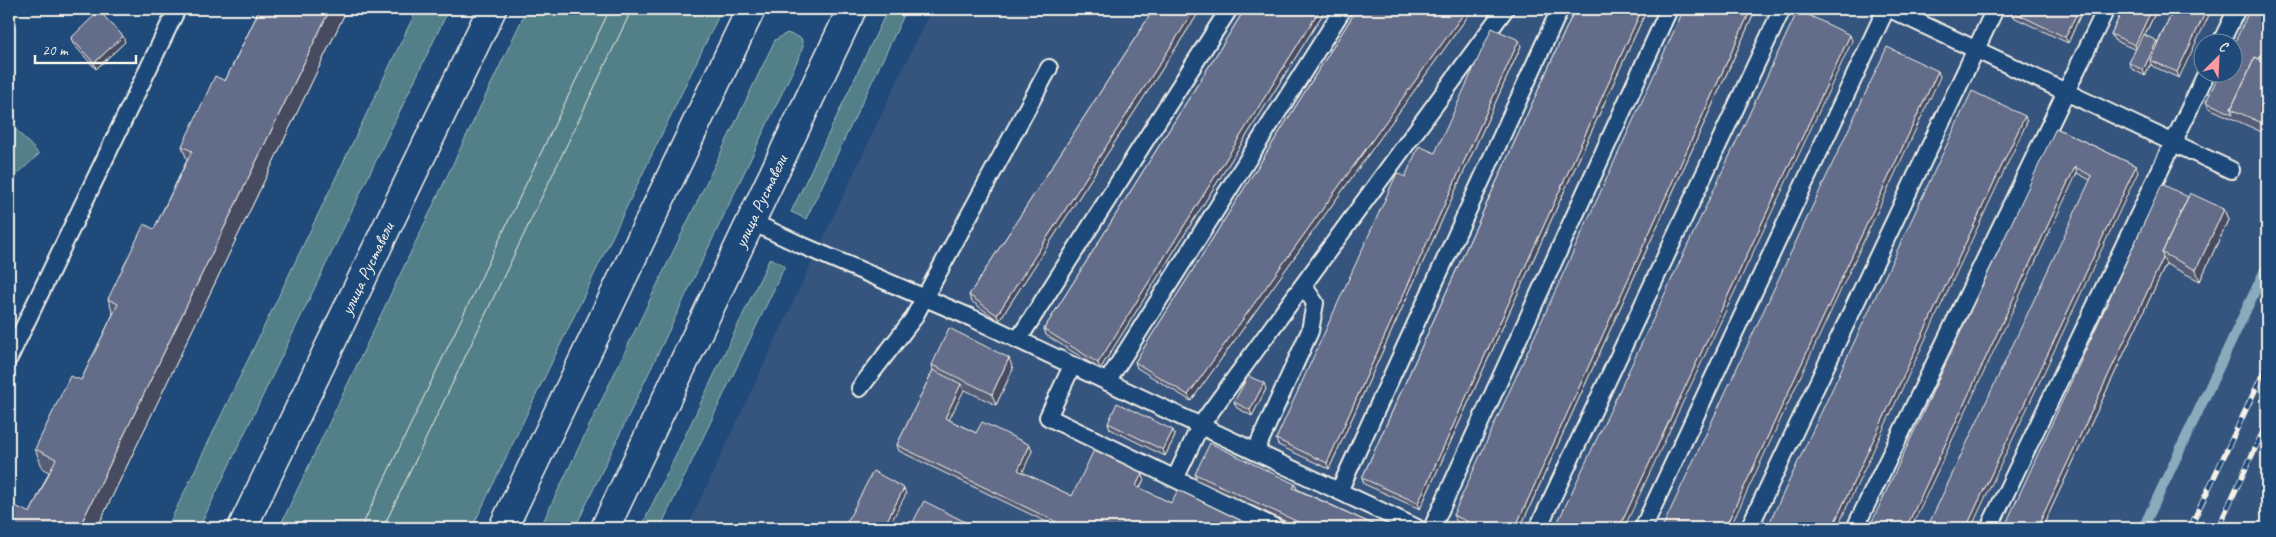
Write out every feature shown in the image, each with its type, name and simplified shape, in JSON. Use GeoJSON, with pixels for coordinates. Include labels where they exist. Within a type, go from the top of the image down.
{"type":"FeatureCollection","features":[{"type":"Feature","properties":{"kind":"main road","name":"улица Руставели"},"geometry":{"type":"LineString","coordinates":[[242,528],[492,9]]}},
{"type":"Feature","properties":{"kind":"main road"},"geometry":{"type":"LineString","coordinates":[[503,528],[752,9]]}},
{"type":"Feature","properties":{"kind":"main road","name":"улица Руставели"},"geometry":{"type":"LineString","coordinates":[[605,528],[852,9]]}},
{"type":"Feature","properties":{"kind":"lane"},"geometry":{"type":"LineString","coordinates":[[9,358],[177,9]]}},
{"type":"Feature","properties":{"kind":"lane"},"geometry":{"type":"LineString","coordinates":[[1018,340],[1229,9]]}},
{"type":"Feature","properties":{"kind":"lane"},"geometry":{"type":"LineString","coordinates":[[1107,382],[1343,9]]}},
{"type":"Feature","properties":{"kind":"lane"},"geometry":{"type":"LineString","coordinates":[[1175,479],[1200,426],[1505,9]]}},
{"type":"Feature","properties":{"kind":"lane"},"geometry":{"type":"LineString","coordinates":[[1339,492],[1560,9]]}},
{"type":"Feature","properties":{"kind":"lane"},"geometry":{"type":"LineString","coordinates":[[1432,528],[1669,9]]}},
{"type":"Feature","properties":{"kind":"lane"},"geometry":{"type":"LineString","coordinates":[[1538,528],[1782,9]]}},
{"type":"Feature","properties":{"kind":"lane"},"geometry":{"type":"LineString","coordinates":[[1643,528],[1888,9],[2232,170]]}},
{"type":"Feature","properties":{"kind":"lane"},"geometry":{"type":"LineString","coordinates":[[1749,528],[1995,9]]}},
{"type":"Feature","properties":{"kind":"lane"},"geometry":{"type":"LineString","coordinates":[[1855,528],[2106,9]]}},
{"type":"Feature","properties":{"kind":"lane"},"geometry":{"type":"LineString","coordinates":[[2226,32],[2238,9]]}},
{"type":"Feature","properties":{"kind":"lane"},"geometry":{"type":"LineString","coordinates":[[860,388],[913,319],[923,297],[1049,68]]}},
{"type":"Feature","properties":{"kind":"lane"},"geometry":{"type":"LineString","coordinates":[[1989,528],[2202,82]]}},
{"type":"Feature","properties":{"kind":"lane"},"geometry":{"type":"LineString","coordinates":[[752,222],[1018,340],[1417,528]]}},
{"type":"Feature","properties":{"kind":"lane"},"geometry":{"type":"LineString","coordinates":[[1255,452],[1310,332],[1315,303],[1303,285]]}},
{"type":"Feature","properties":{"kind":"lane"},"geometry":{"type":"LineString","coordinates":[[1072,366],[1048,417],[1276,528]]}},
{"type":"Feature","properties":{"kind":"shaded area"},"geometry":{"type":"Polygon","coordinates":[[[931,9],[2267,9],[2267,528],[687,528],[931,9]]]}},
{"type":"Feature","properties":{"kind":"green space"},"geometry":{"type":"Polygon","coordinates":[[[417,9],[449,9],[199,528],[167,528],[417,9]]]}},
{"type":"Feature","properties":{"kind":"green space"},"geometry":{"type":"Polygon","coordinates":[[[527,9],[722,9],[472,528],[279,528],[527,9]]]}},
{"type":"Feature","properties":{"kind":"green space"},"geometry":{"type":"Polygon","coordinates":[[[888,9],[907,9],[806,219],[791,212],[888,9]]]}},
{"type":"Feature","properties":{"kind":"green space"},"geometry":{"type":"Polygon","coordinates":[[[787,33],[801,38],[803,45],[801,53],[575,528],[540,528],[775,40],[787,33]]]}},
{"type":"Feature","properties":{"kind":"green space"},"geometry":{"type":"Polygon","coordinates":[[[9,122],[39,154],[9,182],[9,122]]]}},
{"type":"Feature","properties":{"kind":"green space"},"geometry":{"type":"Polygon","coordinates":[[[770,258],[785,266],[660,528],[641,528],[770,258]]]}},
{"type":"Feature","properties":{"kind":"building"},"geometry":{"type":"Polygon","coordinates":[[[260,9],[330,9],[79,528],[9,528],[9,503],[30,513],[56,459],[35,449],[70,376],[81,380],[118,304],[108,299],[144,224],[154,229],[192,151],[182,146],[215,76],[225,81],[260,9]]]}},
{"type":"Feature","properties":{"kind":"building"},"geometry":{"type":"Polygon","coordinates":[[[1154,9],[1195,9],[997,315],[969,295],[1154,9]]]}},
{"type":"Feature","properties":{"kind":"building"},"geometry":{"type":"Polygon","coordinates":[[[1245,9],[1320,9],[1098,363],[1044,329],[1245,9]]]}},
{"type":"Feature","properties":{"kind":"building"},"geometry":{"type":"Polygon","coordinates":[[[1357,9],[1467,9],[1188,395],[1135,362],[1357,9]]]}},
{"type":"Feature","properties":{"kind":"building"},"geometry":{"type":"Polygon","coordinates":[[[1575,9],[1642,9],[1418,503],[1362,478],[1575,9]]]}},
{"type":"Feature","properties":{"kind":"building"},"geometry":{"type":"Polygon","coordinates":[[[1684,9],[1751,9],[1515,528],[1482,528],[1453,515],[1684,9]]]}},
{"type":"Feature","properties":{"kind":"building"},"geometry":{"type":"Polygon","coordinates":[[[2012,9],[2079,9],[2065,37],[2011,11],[2012,9]]]}},
{"type":"Feature","properties":{"kind":"building"},"geometry":{"type":"Polygon","coordinates":[[[2123,9],[2152,9],[2135,45],[2111,34],[2123,9]]]}},
{"type":"Feature","properties":{"kind":"building"},"geometry":{"type":"Polygon","coordinates":[[[2174,9],[2207,9],[2196,32],[2194,32],[2194,36],[2177,72],[2150,60],[2174,9]]]}},
{"type":"Feature","properties":{"kind":"building"},"geometry":{"type":"Polygon","coordinates":[[[2250,9],[2267,9],[2267,41],[2259,59],[2255,57],[2244,81],[2244,32],[2239,32],[2250,9]]]}},
{"type":"Feature","properties":{"kind":"building"},"geometry":{"type":"Polygon","coordinates":[[[1798,10],[1850,35],[1619,528],[1555,528],[1798,10]]]}},
{"type":"Feature","properties":{"kind":"building"},"geometry":{"type":"Polygon","coordinates":[[[99,11],[123,36],[94,63],[71,38],[99,11]]]}},
{"type":"Feature","properties":{"kind":"building"},"geometry":{"type":"Polygon","coordinates":[[[1492,28],[1519,40],[1327,463],[1276,439],[1397,173],[1405,177],[1419,146],[1435,153],[1492,28]]]}},
{"type":"Feature","properties":{"kind":"building"},"geometry":{"type":"Polygon","coordinates":[[[2143,34],[2157,41],[2143,70],[2129,63],[2143,34]]]}},
{"type":"Feature","properties":{"kind":"building"},"geometry":{"type":"Polygon","coordinates":[[[1887,47],[1938,71],[1725,528],[1662,528],[1887,47]]]}},
{"type":"Feature","properties":{"kind":"building"},"geometry":{"type":"Polygon","coordinates":[[[2255,57],[2267,63],[2267,112],[2262,123],[2231,109],[2255,57]]]}},
{"type":"Feature","properties":{"kind":"building"},"geometry":{"type":"Polygon","coordinates":[[[2215,82],[2243,82],[2231,109],[2233,114],[2206,102],[2215,82]]]}},
{"type":"Feature","properties":{"kind":"building"},"geometry":{"type":"Polygon","coordinates":[[[1972,91],[2025,116],[1832,528],[1767,528],[1972,91]]]}},
{"type":"Feature","properties":{"kind":"building"},"geometry":{"type":"Polygon","coordinates":[[[2056,128],[2136,166],[1966,528],[1927,528],[2092,176],[2075,167],[1906,528],[1869,528],[2056,128]]]}},
{"type":"Feature","properties":{"kind":"building"},"geometry":{"type":"Polygon","coordinates":[[[2162,184],[2188,197],[2162,253],[2163,258],[2037,528],[2004,528],[2162,184]]]}},
{"type":"Feature","properties":{"kind":"building"},"geometry":{"type":"Polygon","coordinates":[[[2190,193],[2224,209],[2196,270],[2162,253],[2190,193]]]}},
{"type":"Feature","properties":{"kind":"building"},"geometry":{"type":"Polygon","coordinates":[[[949,328],[1009,358],[992,394],[932,365],[949,328]]]}},
{"type":"Feature","properties":{"kind":"building"},"geometry":{"type":"Polygon","coordinates":[[[933,370],[961,384],[945,418],[976,433],[982,422],[1030,445],[1018,470],[1072,496],[1094,450],[1142,473],[1136,486],[1171,503],[1178,490],[1256,528],[1069,528],[897,445],[933,370]]]}},
{"type":"Feature","properties":{"kind":"building"},"geometry":{"type":"Polygon","coordinates":[[[1248,376],[1264,383],[1250,410],[1234,402],[1248,376]]]}},
{"type":"Feature","properties":{"kind":"building"},"geometry":{"type":"Polygon","coordinates":[[[1117,403],[1173,430],[1163,450],[1108,423],[1117,403]]]}},
{"type":"Feature","properties":{"kind":"building"},"geometry":{"type":"Polygon","coordinates":[[[1210,443],[1295,484],[1293,488],[1381,528],[1311,528],[1195,474],[1210,443]]]}},
{"type":"Feature","properties":{"kind":"building"},"geometry":{"type":"Polygon","coordinates":[[[873,471],[904,488],[883,528],[844,528],[873,471]]]}},
{"type":"Feature","properties":{"kind":"building"},"geometry":{"type":"Polygon","coordinates":[[[924,501],[977,528],[910,528],[924,501]]]}},
{"type":"Feature","properties":{"kind":"waterway"},"geometry":{"type":"LineString","coordinates":[[2143,528],[2266,268]]}},
{"type":"Feature","properties":{"kind":"tram line"},"geometry":{"type":"LineString","coordinates":[[361,528],[610,9]]}},
{"type":"Feature","properties":{"kind":"tram line"},"geometry":{"type":"LineString","coordinates":[[383,528],[632,9]]}},
{"type":"Feature","properties":{"kind":"railway"},"geometry":{"type":"LineString","coordinates":[[2190,528],[2267,365]]}},
{"type":"Feature","properties":{"kind":"railway"},"geometry":{"type":"LineString","coordinates":[[2218,528],[2267,423]]}}]}
